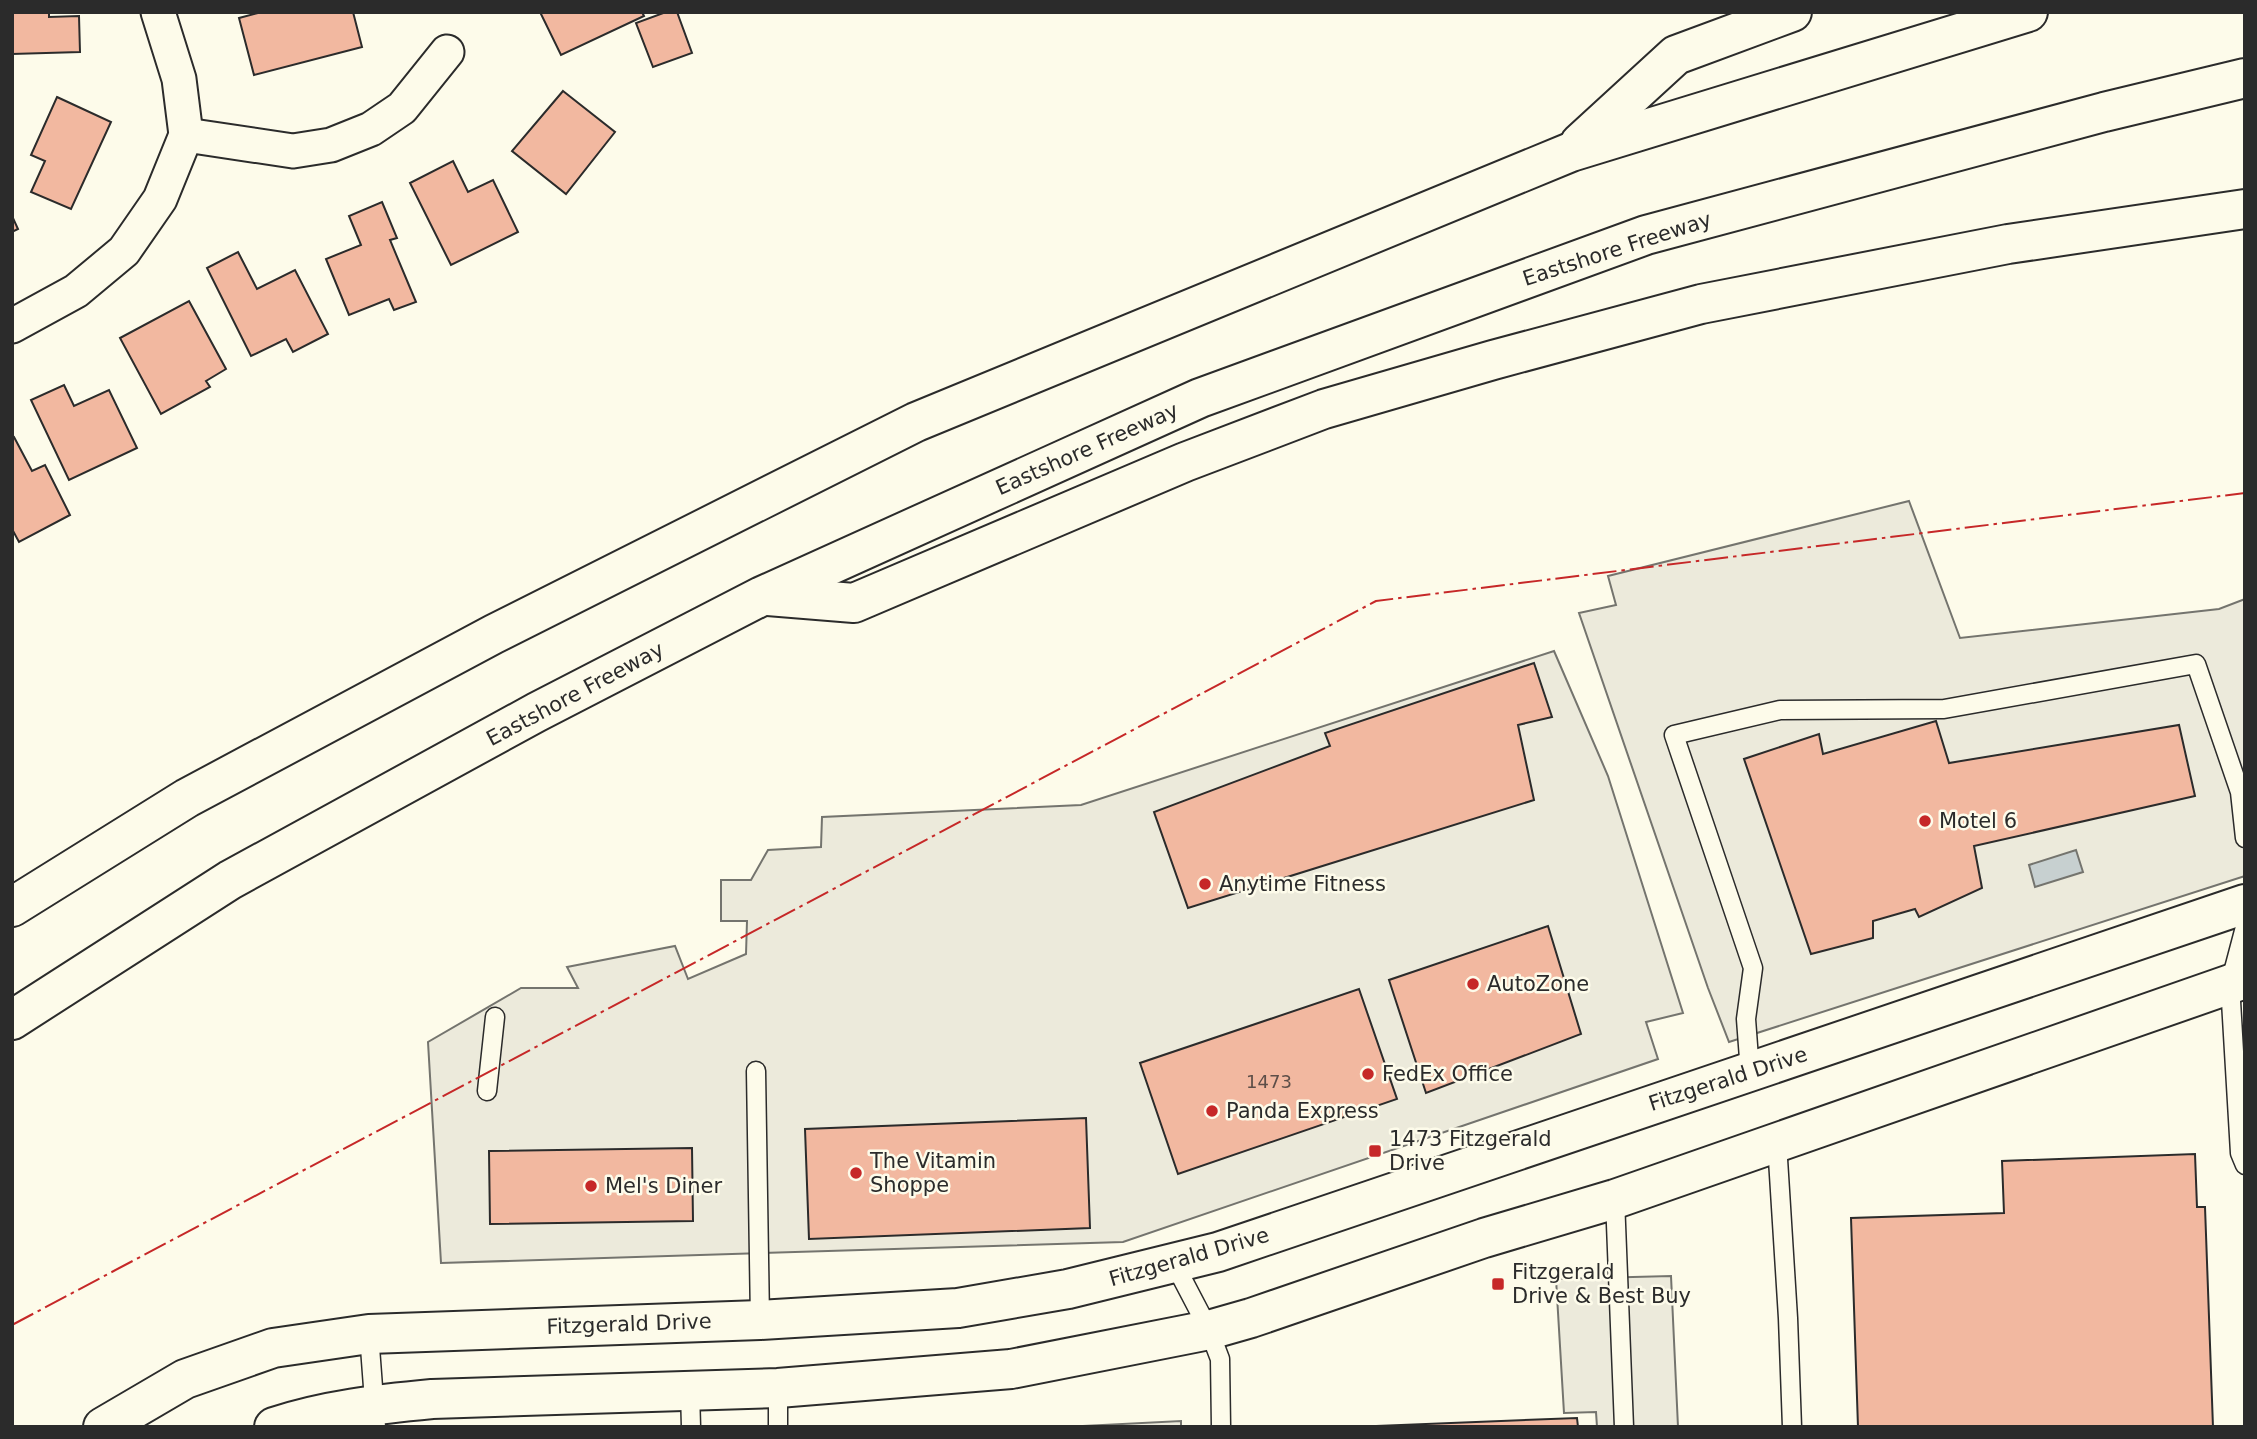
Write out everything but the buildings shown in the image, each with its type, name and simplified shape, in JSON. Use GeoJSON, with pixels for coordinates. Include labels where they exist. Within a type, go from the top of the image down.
{"type":"FeatureCollection","features":[{"type":"Feature","properties":{"kind":"main road"},"geometry":{"type":"LineString","coordinates":[[1571,152],[1676,55],[1792,12]]}},
{"type":"Feature","properties":{"kind":"main road"},"geometry":{"type":"LineString","coordinates":[[12,907],[187,798],[261,758],[494,634],[916,422],[1571,152],[2028,12]]}},
{"type":"Feature","properties":{"kind":"main road","name":"Eastshore Freeway"},"geometry":{"type":"LineString","coordinates":[[12,1020],[230,880],[537,712],[762,596],[1200,398],[1646,235],[2090,116],[2245,78]]}},
{"type":"Feature","properties":{"kind":"main road"},"geometry":{"type":"LineString","coordinates":[[762,596],[854,603],[1185,462],[1325,409],[1701,304],[2008,244],[2245,209]]}},
{"type":"Feature","properties":{"kind":"main road","name":"Fitzgerald Drive"},"geometry":{"type":"LineString","coordinates":[[103,1427],[185,1379],[272,1348],[369,1334],[760,1320],[958,1308],[1068,1289],[1174,1264],[1218,1252],[2245,904]]}},
{"type":"Feature","properties":{"kind":"main road"},"geometry":{"type":"LineString","coordinates":[[274,1427],[299,1419],[375,1416],[432,1399],[690,1409],[778,1388],[1011,1369],[1209,1330],[1484,1238],[1615,1199],[2237,982]]}},
{"type":"Feature","properties":{"kind":"street"},"geometry":{"type":"LineString","coordinates":[[12,326],[76,291],[124,251],[160,199],[186,135],[180,79],[158,12]]}},
{"type":"Feature","properties":{"kind":"street"},"geometry":{"type":"LineString","coordinates":[[186,135],[293,151],[331,145],[372,129],[402,108],[447,52]]}},
{"type":"Feature","properties":{"kind":"lane"},"geometry":{"type":"LineString","coordinates":[[1750,1072],[1746,1019],[1753,968],[1674,735],[1780,710],[1944,709],[2196,664],[2240,792],[2245,838]]}},
{"type":"Feature","properties":{"kind":"lane"},"geometry":{"type":"LineString","coordinates":[[2245,927],[2237,982],[2239,1153],[2245,1165]]}},
{"type":"Feature","properties":{"kind":"lane"},"geometry":{"type":"LineString","coordinates":[[487,1091],[495,1017]]}},
{"type":"Feature","properties":{"kind":"lane"},"geometry":{"type":"LineString","coordinates":[[756,1071],[760,1320]]}},
{"type":"Feature","properties":{"kind":"lane"},"geometry":{"type":"LineString","coordinates":[[1777,1143],[1792,1427]]}},
{"type":"Feature","properties":{"kind":"lane"},"geometry":{"type":"LineString","coordinates":[[1615,1199],[1624,1427]]}},
{"type":"Feature","properties":{"kind":"lane"},"geometry":{"type":"LineString","coordinates":[[1174,1264],[1209,1330],[1220,1359],[1221,1427]]}},
{"type":"Feature","properties":{"kind":"lane"},"geometry":{"type":"LineString","coordinates":[[369,1334],[375,1416]]}},
{"type":"Feature","properties":{"kind":"lane"},"geometry":{"type":"LineString","coordinates":[[778,1388],[778,1427]]}},
{"type":"Feature","properties":{"kind":"shaded area"},"geometry":{"type":"Polygon","coordinates":[[[1909,501],[1960,638],[2219,609],[2245,599],[2245,876],[1729,1042],[1579,613],[1616,605],[1608,576],[1909,501]]]}},
{"type":"Feature","properties":{"kind":"shaded area"},"geometry":{"type":"Polygon","coordinates":[[[1554,651],[1608,776],[1683,1013],[1646,1022],[1658,1059],[1123,1242],[441,1263],[428,1042],[521,988],[578,988],[567,967],[675,946],[688,979],[746,954],[747,921],[721,921],[721,880],[751,880],[768,850],[821,847],[822,817],[1081,805],[1554,651]]]}},
{"type":"Feature","properties":{"kind":"shaded area"},"geometry":{"type":"Polygon","coordinates":[[[2076,850],[2083,872],[2035,887],[2029,865],[2076,850]]]}},
{"type":"Feature","properties":{"kind":"shaded area"},"geometry":{"type":"Polygon","coordinates":[[[1671,1276],[1678,1427],[1597,1427],[1596,1412],[1564,1413],[1556,1279],[1671,1276]]]}},
{"type":"Feature","properties":{"kind":"shaded area"},"geometry":{"type":"Polygon","coordinates":[[[1181,1421],[1181,1427],[1063,1427],[1181,1421]]]}},
{"type":"Feature","properties":{"kind":"power"},"geometry":{"type":"LineString","coordinates":[[12,1325],[1376,601],[2245,493]]}},
{"type":"Feature","properties":{"kind":"place","name":"Motel 6"},"geometry":{"type":"Point","coordinates":[1925,821]}},
{"type":"Feature","properties":{"kind":"place","name":"Anytime Fitness"},"geometry":{"type":"Point","coordinates":[1205,884]}},
{"type":"Feature","properties":{"kind":"place","name":"AutoZone"},"geometry":{"type":"Point","coordinates":[1473,984]}},
{"type":"Feature","properties":{"kind":"place","name":"FedEx Office"},"geometry":{"type":"Point","coordinates":[1368,1074]}},
{"type":"Feature","properties":{"kind":"place","name":"Panda Express"},"geometry":{"type":"Point","coordinates":[1212,1111]}},
{"type":"Feature","properties":{"kind":"place","name":"1473 Fitzgerald Drive"},"geometry":{"type":"Point","coordinates":[1375,1151]}},
{"type":"Feature","properties":{"kind":"place","name":"The Vitamin Shoppe"},"geometry":{"type":"Point","coordinates":[856,1173]}},
{"type":"Feature","properties":{"kind":"place","name":"Mel's Diner"},"geometry":{"type":"Point","coordinates":[591,1186]}},
{"type":"Feature","properties":{"kind":"place","name":"Fitzgerald Drive & Best Buy"},"geometry":{"type":"Point","coordinates":[1498,1284]}}]}
